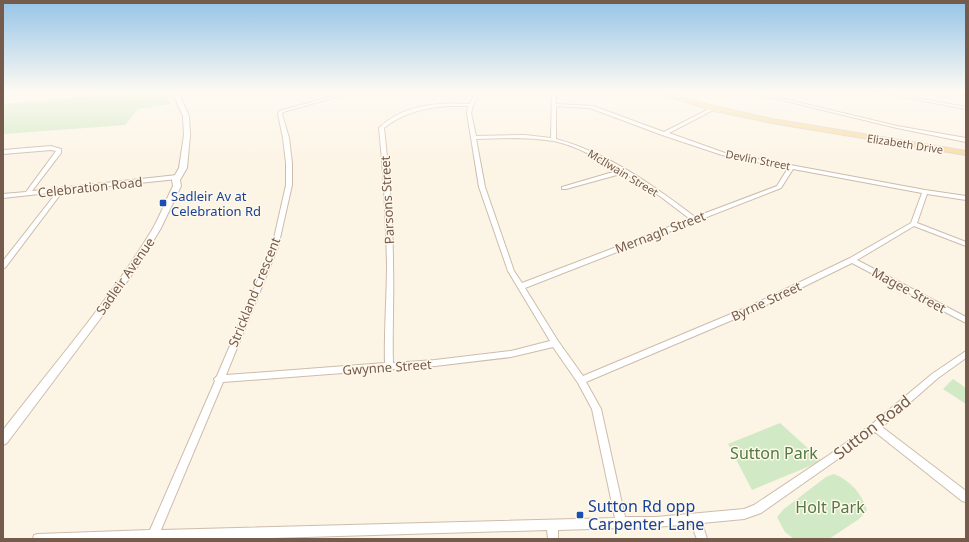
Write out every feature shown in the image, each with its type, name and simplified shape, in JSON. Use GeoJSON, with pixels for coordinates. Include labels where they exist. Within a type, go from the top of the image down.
{"type":"FeatureCollection","features":[{"type":"Feature","properties":{"kind":"main road","name":"Elizabeth Drive"},"geometry":{"type":"LineString","coordinates":[[755,117],[786,124],[966,153]]}},
{"type":"Feature","properties":{"kind":"main road","name":"Elizabeth Drive"},"geometry":{"type":"LineString","coordinates":[[777,117],[966,148]]}},
{"type":"Feature","properties":{"kind":"street","name":"Sadleir Avenue"},"geometry":{"type":"LineString","coordinates":[[3,439],[109,301],[158,228],[177,186],[177,177],[184,168],[187,135],[186,117]]}},
{"type":"Feature","properties":{"kind":"street","name":"Strickland Crescent"},"geometry":{"type":"LineString","coordinates":[[154,535],[218,379],[275,247],[289,185],[289,163],[286,138],[281,117]]}},
{"type":"Feature","properties":{"kind":"street","name":"Parsons Street"},"geometry":{"type":"LineString","coordinates":[[390,367],[388,336],[390,267],[388,192],[381,128],[395,117]]}},
{"type":"Feature","properties":{"kind":"street"},"geometry":{"type":"LineString","coordinates":[[470,117],[482,187],[511,271],[555,343],[581,380],[596,409],[621,523]]}},
{"type":"Feature","properties":{"kind":"street"},"geometry":{"type":"LineString","coordinates":[[553,140],[554,117]]}},
{"type":"Feature","properties":{"kind":"street","name":"Devlin Street"},"geometry":{"type":"LineString","coordinates":[[619,117],[724,154],[925,192],[966,198]]}},
{"type":"Feature","properties":{"kind":"street"},"geometry":{"type":"LineString","coordinates":[[664,134],[695,117]]}},
{"type":"Feature","properties":{"kind":"street"},"geometry":{"type":"LineString","coordinates":[[863,117],[966,140]]}},
{"type":"Feature","properties":{"kind":"street","name":"McIlwain Street"},"geometry":{"type":"LineString","coordinates":[[473,138],[553,140],[588,151],[623,171],[694,219]]}},
{"type":"Feature","properties":{"kind":"street"},"geometry":{"type":"LineString","coordinates":[[3,152],[46,148],[58,150],[58,154],[28,193]]}},
{"type":"Feature","properties":{"kind":"street","name":"Mernagh Street"},"geometry":{"type":"LineString","coordinates":[[520,287],[779,187],[791,167]]}},
{"type":"Feature","properties":{"kind":"street"},"geometry":{"type":"LineString","coordinates":[[564,188],[623,171]]}},
{"type":"Feature","properties":{"kind":"street","name":"Celebration Road"},"geometry":{"type":"LineString","coordinates":[[3,196],[177,177]]}},
{"type":"Feature","properties":{"kind":"street"},"geometry":{"type":"LineString","coordinates":[[3,266],[61,190]]}},
{"type":"Feature","properties":{"kind":"street"},"geometry":{"type":"LineString","coordinates":[[925,192],[914,224],[966,244]]}},
{"type":"Feature","properties":{"kind":"street","name":"Byrne Street"},"geometry":{"type":"LineString","coordinates":[[581,380],[753,308],[852,260],[914,224]]}},
{"type":"Feature","properties":{"kind":"street","name":"Magee Street"},"geometry":{"type":"LineString","coordinates":[[852,260],[966,320]]}},
{"type":"Feature","properties":{"kind":"street","name":"Gwynne Street"},"geometry":{"type":"LineString","coordinates":[[218,379],[390,367],[511,354],[555,343]]}},
{"type":"Feature","properties":{"kind":"street","name":"Sutton Road"},"geometry":{"type":"LineString","coordinates":[[38,539],[154,535],[334,535],[621,523],[695,519],[744,514],[757,509],[832,458],[875,427],[935,376],[966,354]]}},
{"type":"Feature","properties":{"kind":"street"},"geometry":{"type":"LineString","coordinates":[[875,427],[966,497]]}},
{"type":"Feature","properties":{"kind":"street"},"geometry":{"type":"LineString","coordinates":[[695,519],[702,539]]}},
{"type":"Feature","properties":{"kind":"street"},"geometry":{"type":"LineString","coordinates":[[552,526],[553,539]]}},
{"type":"Feature","properties":{"kind":"green space"},"geometry":{"type":"Polygon","coordinates":[[[3,117],[131,117],[125,125],[3,134],[3,117]]]}},
{"type":"Feature","properties":{"kind":"green space"},"geometry":{"type":"Polygon","coordinates":[[[953,379],[966,388],[966,404],[943,389],[953,379]]]}},
{"type":"Feature","properties":{"kind":"green space","name":"Sutton Park"},"geometry":{"type":"Polygon","coordinates":[[[780,423],[822,461],[752,490],[728,444],[780,423]]]}},
{"type":"Feature","properties":{"kind":"green space","name":"Holt Park"},"geometry":{"type":"Polygon","coordinates":[[[834,474],[855,488],[862,498],[867,510],[859,519],[829,539],[794,539],[785,532],[777,517],[784,509],[826,477],[834,474]]]}},
{"type":"Feature","properties":{"kind":"place","name":"Sadleir Av at Celebration Rd"},"geometry":{"type":"Point","coordinates":[163,203]}},
{"type":"Feature","properties":{"kind":"place","name":"Sutton Rd opp Carpenter Lane"},"geometry":{"type":"Point","coordinates":[580,515]}}]}
